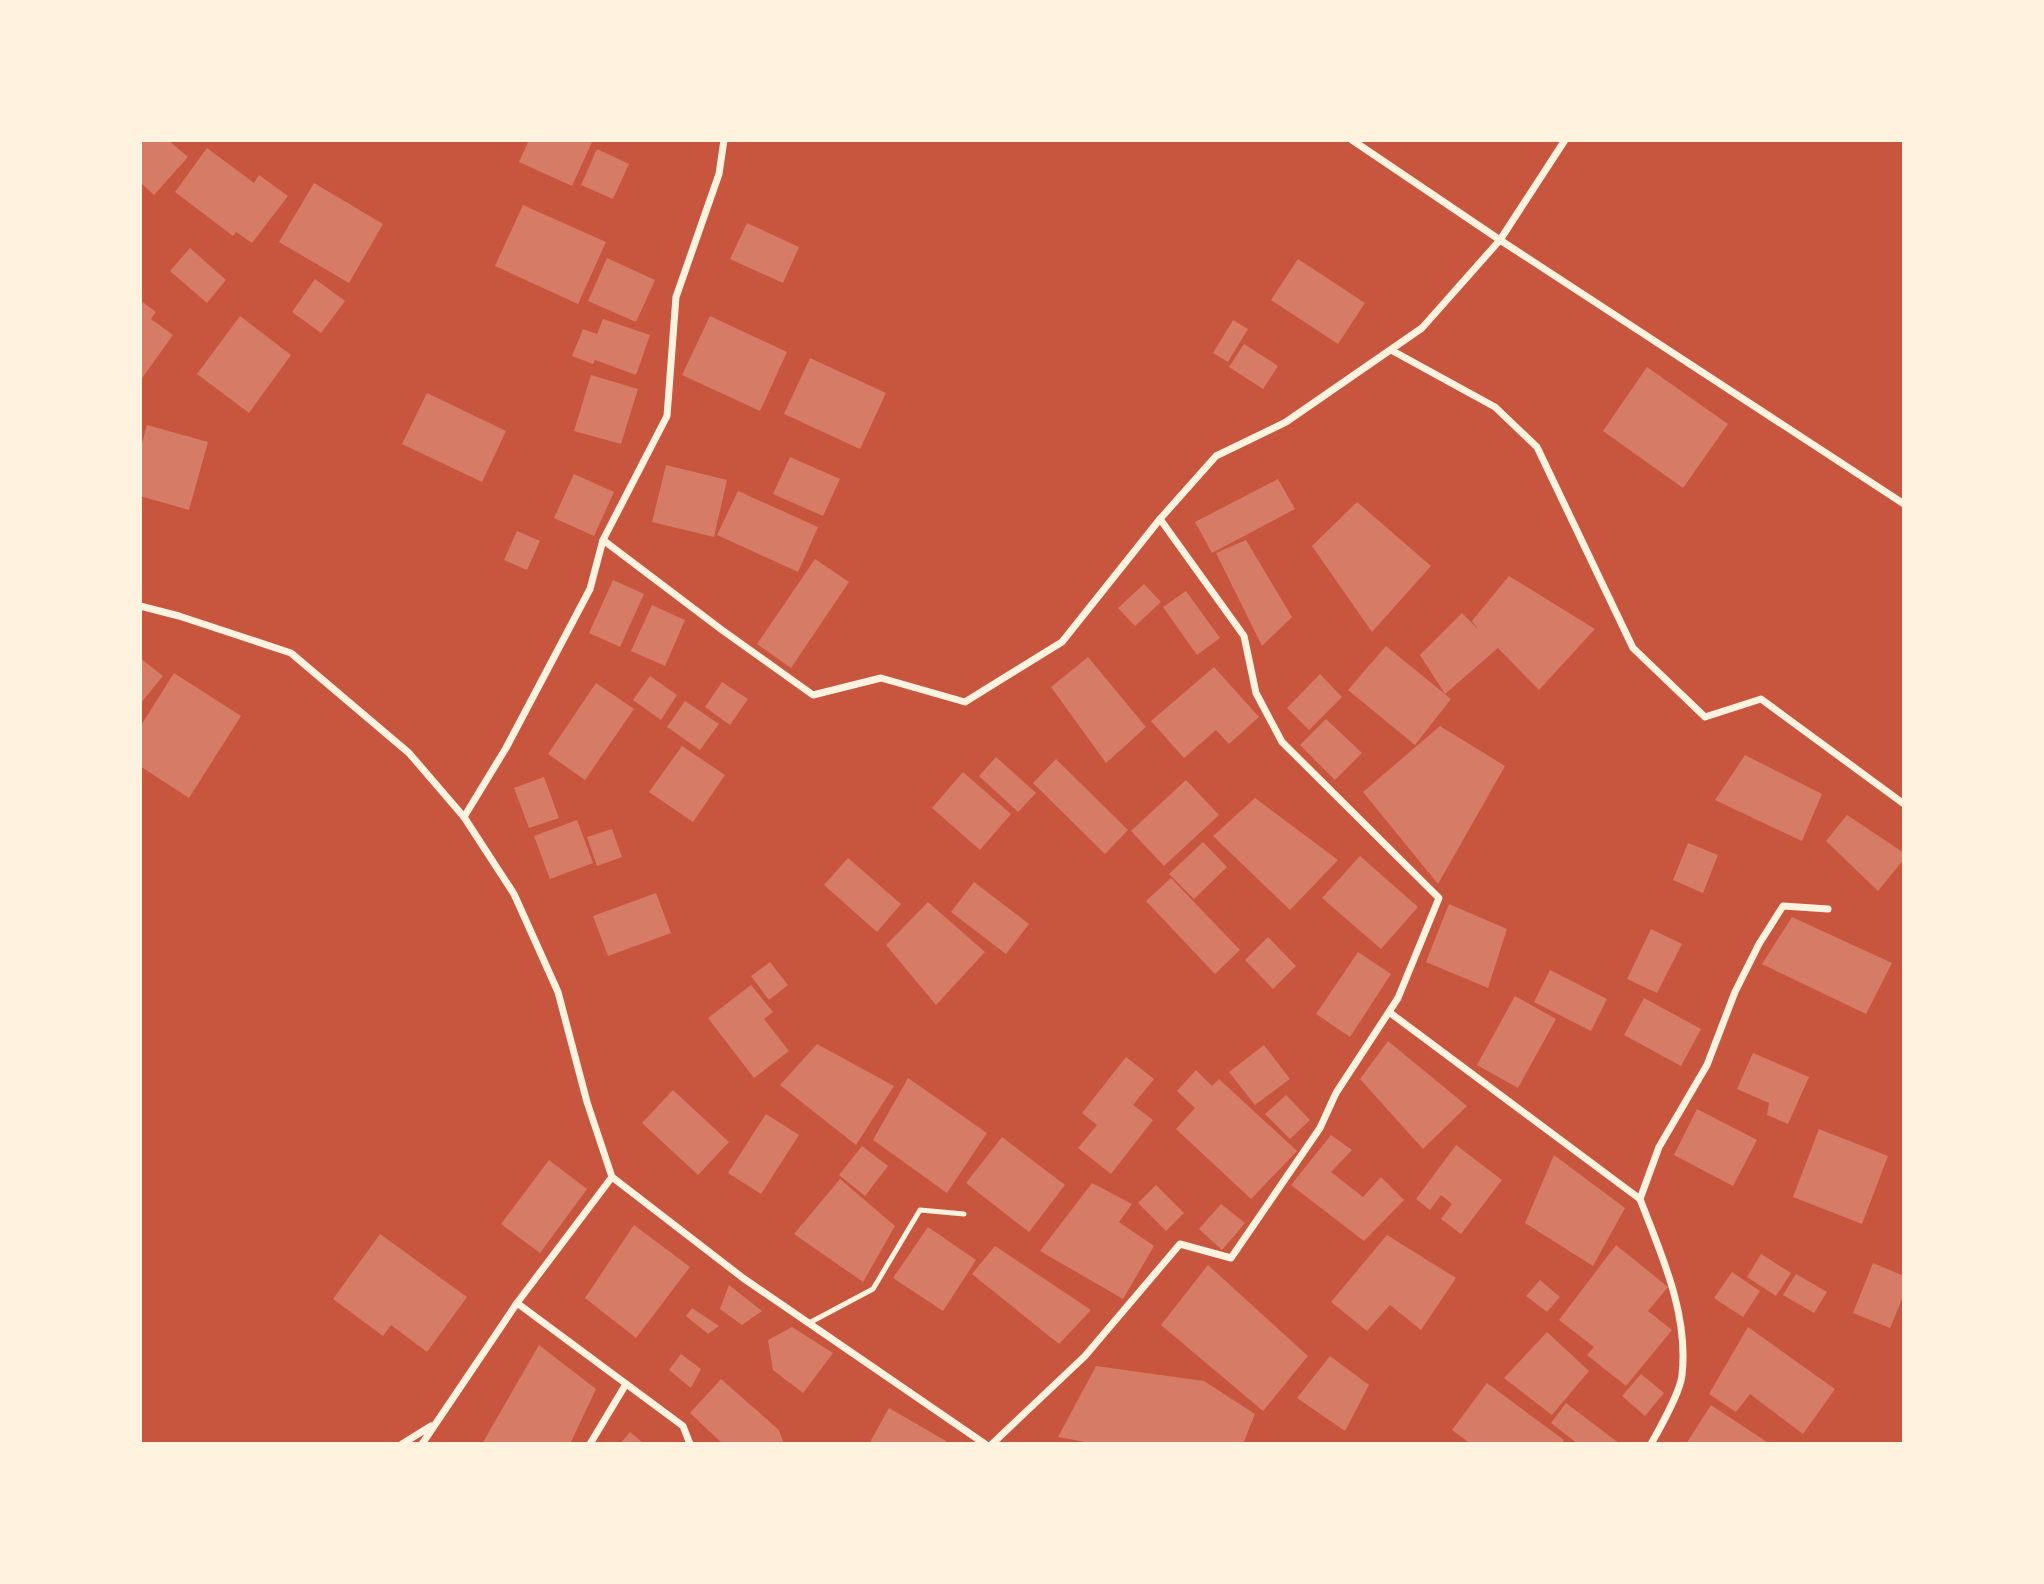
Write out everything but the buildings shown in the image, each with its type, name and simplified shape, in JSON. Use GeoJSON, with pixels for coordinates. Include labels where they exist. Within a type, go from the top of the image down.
{"type":"FeatureCollection","features":[{"type":"Feature","properties":{"kind":"street"},"geometry":{"type":"LineString","coordinates":[[464,817],[506,748],[590,589],[603,540],[667,416],[676,297],[719,174],[724,140]]}},
{"type":"Feature","properties":{"kind":"street"},"geometry":{"type":"LineString","coordinates":[[1352,140],[1904,504]]}},
{"type":"Feature","properties":{"kind":"street"},"geometry":{"type":"LineString","coordinates":[[603,540],[813,695],[881,678],[965,702],[1062,642],[1160,519],[1216,456],[1286,422],[1422,328],[1500,240],[1565,140]]}},
{"type":"Feature","properties":{"kind":"street"},"geometry":{"type":"LineString","coordinates":[[1391,350],[1495,408],[1537,447],[1633,648],[1705,717],[1761,699],[1904,804]]}},
{"type":"Feature","properties":{"kind":"street"},"geometry":{"type":"LineString","coordinates":[[992,1444],[1086,1356],[1180,1244],[1231,1258],[1320,1128],[1336,1093],[1398,998],[1439,898],[1282,742],[1256,693],[1244,636],[1160,519]]}},
{"type":"Feature","properties":{"kind":"street"},"geometry":{"type":"LineString","coordinates":[[140,606],[291,653],[409,752],[464,817],[514,894],[558,992],[587,1102],[612,1177],[743,1278],[985,1444]]}},
{"type":"Feature","properties":{"kind":"street"},"geometry":{"type":"LineString","coordinates":[[1640,1199],[1659,1147],[1707,1065],[1734,992],[1783,906],[1828,909]]}},
{"type":"Feature","properties":{"kind":"street"},"geometry":{"type":"LineString","coordinates":[[1389,1013],[1640,1199],[1675,1297],[1681,1333],[1682,1378],[1651,1444]]}},
{"type":"Feature","properties":{"kind":"street"},"geometry":{"type":"LineString","coordinates":[[422,1444],[517,1303],[612,1177]]}},
{"type":"Feature","properties":{"kind":"street"},"geometry":{"type":"LineString","coordinates":[[517,1303],[683,1426],[690,1444]]}},
{"type":"Feature","properties":{"kind":"street"},"geometry":{"type":"LineString","coordinates":[[590,1444],[626,1384]]}},
{"type":"Feature","properties":{"kind":"street"},"geometry":{"type":"LineString","coordinates":[[402,1444],[436,1423]]}},
{"type":"Feature","properties":{"kind":"lane"},"geometry":{"type":"LineString","coordinates":[[809,1323],[873,1289],[920,1210],[964,1214]]}}]}
